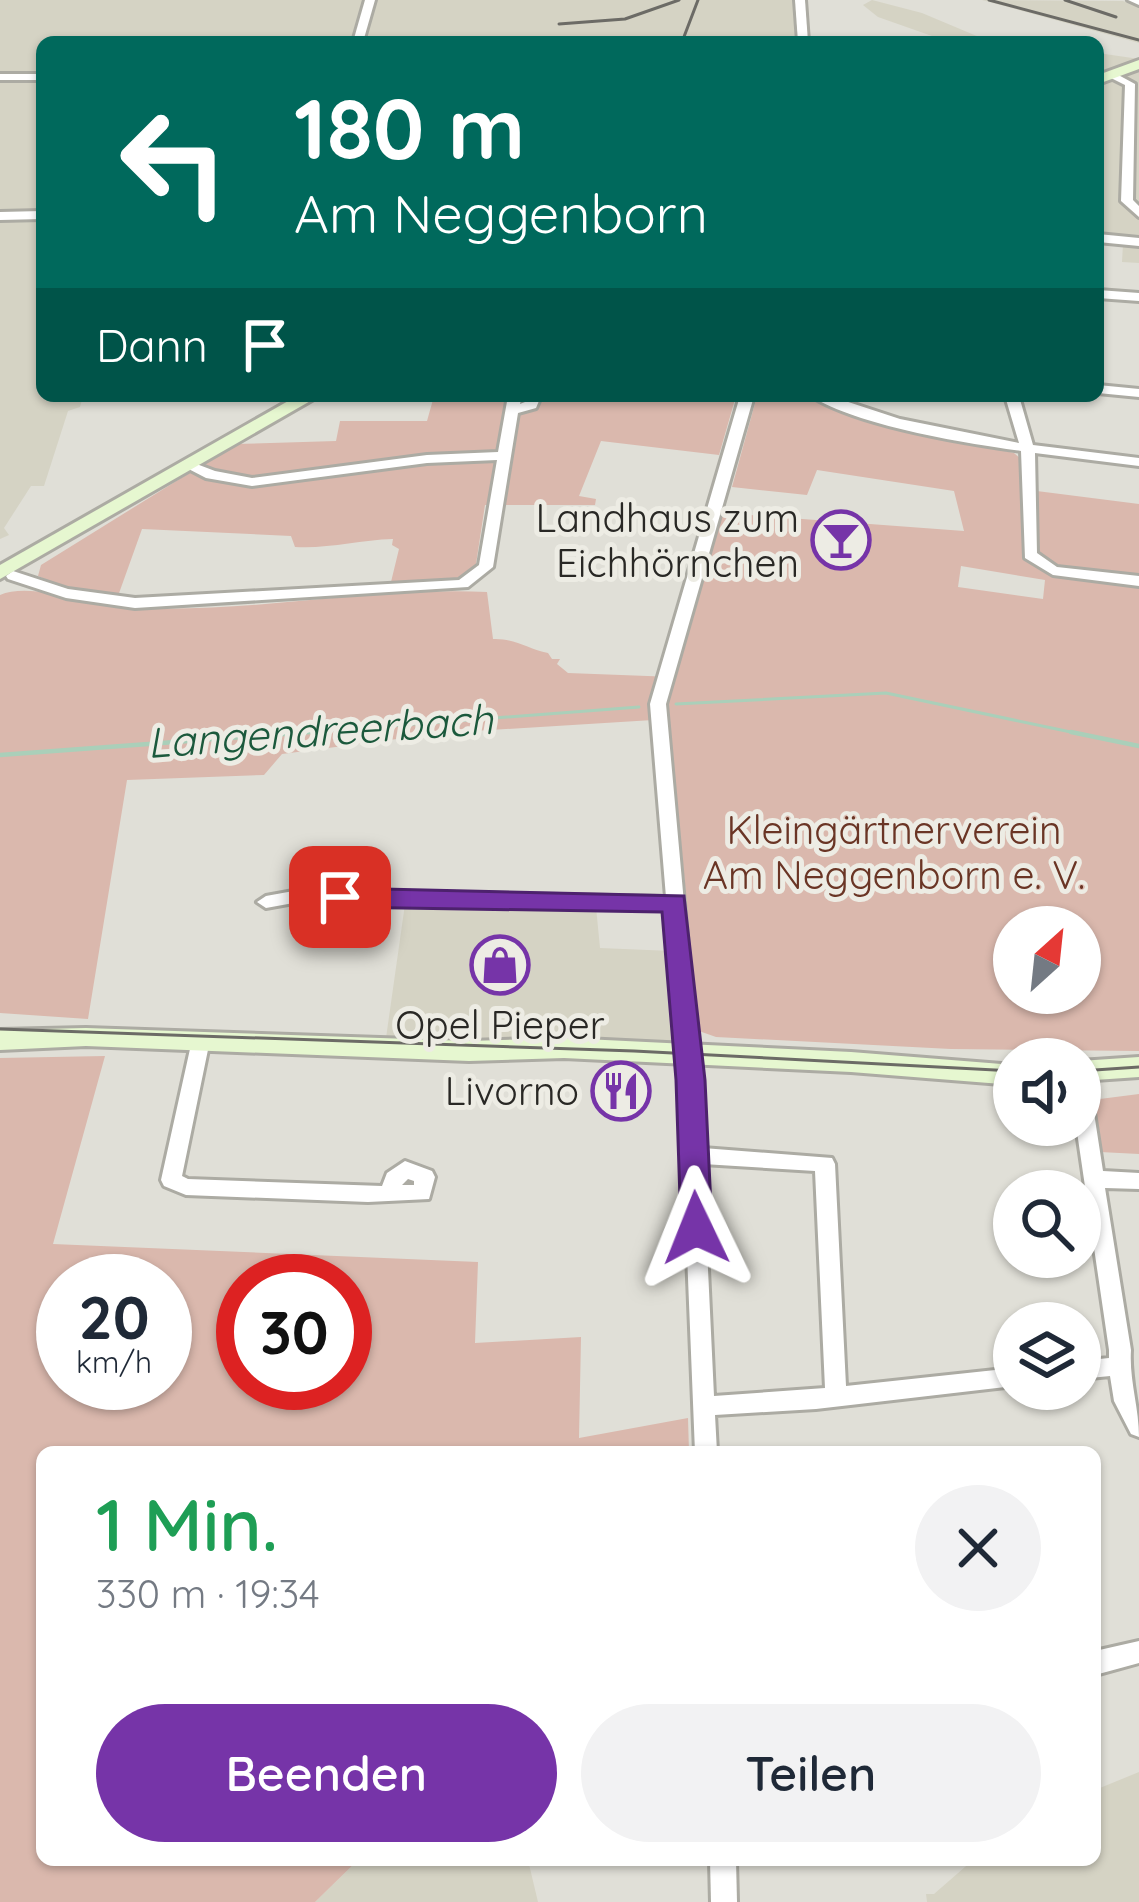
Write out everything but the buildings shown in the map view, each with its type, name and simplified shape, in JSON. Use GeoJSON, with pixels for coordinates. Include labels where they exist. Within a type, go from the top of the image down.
{"type":"FeatureCollection","features":[{"type":"Feature","properties":{"kind":"main road"},"geometry":{"type":"LineString","coordinates":[[1105,77],[1139,64]]}},
{"type":"Feature","properties":{"kind":"main road"},"geometry":{"type":"LineString","coordinates":[[3,574],[299,402]]}},
{"type":"Feature","properties":{"kind":"main road"},"geometry":{"type":"LineString","coordinates":[[0,1026],[86,1037]]}},
{"type":"Feature","properties":{"kind":"main road"},"geometry":{"type":"LineString","coordinates":[[0,1040],[201,1040],[469,1051],[519,1059],[688,1060],[993,1074]]}},
{"type":"Feature","properties":{"kind":"main road"},"geometry":{"type":"LineString","coordinates":[[1101,1075],[1139,1067]]}},
{"type":"Feature","properties":{"kind":"main road"},"geometry":{"type":"LineString","coordinates":[[1101,1079],[1139,1079]]}},
{"type":"Feature","properties":{"kind":"street"},"geometry":{"type":"LineString","coordinates":[[360,36],[370,0]]}},
{"type":"Feature","properties":{"kind":"street"},"geometry":{"type":"LineString","coordinates":[[800,0],[802,36]]}},
{"type":"Feature","properties":{"kind":"street"},"geometry":{"type":"LineString","coordinates":[[0,77],[36,77]]}},
{"type":"Feature","properties":{"kind":"street"},"geometry":{"type":"LineString","coordinates":[[1105,77],[1130,84],[1136,209]]}},
{"type":"Feature","properties":{"kind":"street"},"geometry":{"type":"LineString","coordinates":[[0,213],[36,213]]}},
{"type":"Feature","properties":{"kind":"street"},"geometry":{"type":"LineString","coordinates":[[1104,239],[1139,242]]}},
{"type":"Feature","properties":{"kind":"street"},"geometry":{"type":"LineString","coordinates":[[1104,294],[1139,297]]}},
{"type":"Feature","properties":{"kind":"street"},"geometry":{"type":"LineString","coordinates":[[1104,390],[1139,393]]}},
{"type":"Feature","properties":{"kind":"street"},"geometry":{"type":"LineString","coordinates":[[706,1446],[688,1060],[659,693],[745,402]]}},
{"type":"Feature","properties":{"kind":"street"},"geometry":{"type":"LineString","coordinates":[[838,402],[1024,448],[1139,462]]}},
{"type":"Feature","properties":{"kind":"street"},"geometry":{"type":"LineString","coordinates":[[1013,402],[1029,455],[1031,557],[1058,572],[1139,581]]}},
{"type":"Feature","properties":{"kind":"street"},"geometry":{"type":"LineString","coordinates":[[3,574],[78,596],[135,603],[464,584],[486,568],[513,404]]}},
{"type":"Feature","properties":{"kind":"street"},"geometry":{"type":"LineString","coordinates":[[186,464],[211,475],[252,482],[427,459],[504,456]]}},
{"type":"Feature","properties":{"kind":"street"},"geometry":{"type":"LineString","coordinates":[[266,902],[298,896],[675,903]]}},
{"type":"Feature","properties":{"kind":"street"},"geometry":{"type":"LineString","coordinates":[[201,1040],[171,1180],[186,1187],[390,1194],[394,1179],[405,1169],[425,1177],[422,1193]]}},
{"type":"Feature","properties":{"kind":"street"},"geometry":{"type":"LineString","coordinates":[[693,1155],[825,1164],[836,1397]]}},
{"type":"Feature","properties":{"kind":"street"},"geometry":{"type":"LineString","coordinates":[[1101,1179],[1139,1181]]}},
{"type":"Feature","properties":{"kind":"street"},"geometry":{"type":"LineString","coordinates":[[1101,1231],[1125,1401],[1139,1427]]}},
{"type":"Feature","properties":{"kind":"street"},"geometry":{"type":"LineString","coordinates":[[1101,1368],[1119,1366]]}},
{"type":"Feature","properties":{"kind":"street"},"geometry":{"type":"LineString","coordinates":[[704,1406],[993,1379]]}},
{"type":"Feature","properties":{"kind":"street"},"geometry":{"type":"LineString","coordinates":[[1101,1662],[1139,1652]]}},
{"type":"Feature","properties":{"kind":"street"},"geometry":{"type":"LineString","coordinates":[[723,1866],[724,1902]]}},
{"type":"Feature","properties":{"kind":"shaded area"},"geometry":{"type":"Polygon","coordinates":[[[0,0],[793,0],[795,36],[36,36],[36,402],[81,402],[68,411],[44,486],[31,486],[4,528],[9,535],[0,539],[0,0]]]}},
{"type":"Feature","properties":{"kind":"shaded area"},"geometry":{"type":"Polygon","coordinates":[[[872,0],[922,13],[977,36],[932,36],[878,17],[863,5],[872,0]]]}},
{"type":"Feature","properties":{"kind":"shaded area"},"geometry":{"type":"Polygon","coordinates":[[[982,0],[1123,1],[1139,7],[1139,43],[982,0]]]}},
{"type":"Feature","properties":{"kind":"shaded area"},"geometry":{"type":"Polygon","coordinates":[[[1104,54],[1139,59],[1139,263],[1122,262],[1123,244],[1104,236],[1104,54]]]}},
{"type":"Feature","properties":{"kind":"shaded area"},"geometry":{"type":"Polygon","coordinates":[[[405,904],[596,907],[600,948],[672,951],[678,1034],[669,1043],[655,1046],[386,1038],[405,904]]]}},
{"type":"Feature","properties":{"kind":"shaded area"},"geometry":{"type":"Polygon","coordinates":[[[1139,1772],[1139,1902],[927,1902],[926,1894],[934,1894],[966,1866],[1101,1866],[1101,1788],[1139,1772]]]}},
{"type":"Feature","properties":{"kind":"shaded area"},"geometry":{"type":"Polygon","coordinates":[[[352,1866],[529,1866],[538,1902],[315,1902],[352,1866]]]}},
{"type":"Feature","properties":{"kind":"green space"},"geometry":{"type":"Polygon","coordinates":[[[432,402],[734,402],[719,455],[601,441],[579,496],[596,499],[595,505],[485,505],[476,564],[459,578],[391,582],[399,549],[392,545],[393,539],[295,547],[291,536],[142,529],[118,596],[38,576],[41,565],[236,444],[336,441],[340,421],[427,421],[432,402]]]}},
{"type":"Feature","properties":{"kind":"green space","name":"Kleingärtnerverein Am Neggenborn e. V."},"geometry":{"type":"Polygon","coordinates":[[[755,402],[820,402],[891,425],[1014,453],[1021,459],[1021,489],[1139,504],[1139,1051],[1101,1051],[1101,1038],[993,1038],[993,1049],[951,1049],[716,1037],[699,1031],[669,719],[443,733],[282,754],[264,775],[127,780],[88,1019],[0,1013],[0,595],[29,591],[121,607],[180,609],[399,593],[487,592],[493,639],[548,653],[560,659],[557,664],[568,673],[674,677],[723,513],[964,531],[954,491],[817,470],[807,495],[732,487],[755,402]],[[961,566],[958,587],[1043,599],[1045,580],[961,566]]]}},
{"type":"Feature","properties":{"kind":"green space"},"geometry":{"type":"Polygon","coordinates":[[[105,1056],[53,1244],[289,1254],[216,1254],[216,1410],[372,1410],[372,1258],[478,1262],[475,1343],[581,1337],[579,1438],[688,1418],[689,1446],[36,1446],[36,1866],[352,1866],[315,1902],[0,1902],[0,1058],[105,1056]]]}},
{"type":"Feature","properties":{"kind":"green space"},"geometry":{"type":"Polygon","coordinates":[[[1139,1094],[1139,1154],[1100,1152],[1101,1099],[1139,1094]]]}},
{"type":"Feature","properties":{"kind":"waterway","name":"Langendreerbach"},"geometry":{"type":"LineString","coordinates":[[676,704],[886,693],[1085,735]]}},
{"type":"Feature","properties":{"kind":"waterway","name":"Langendreerbach"},"geometry":{"type":"LineString","coordinates":[[289,734],[639,707]]}},
{"type":"Feature","properties":{"kind":"waterway","name":"Langendreerbach"},"geometry":{"type":"LineString","coordinates":[[289,734],[310,732]]}},
{"type":"Feature","properties":{"kind":"waterway","name":"Langendreerbach"},"geometry":{"type":"LineString","coordinates":[[1071,732],[1139,746]]}},
{"type":"Feature","properties":{"kind":"waterway","name":"Langendreerbach"},"geometry":{"type":"LineString","coordinates":[[0,755],[289,734]]}},
{"type":"Feature","properties":{"kind":"waterway","name":"Langendreerbach"},"geometry":{"type":"LineString","coordinates":[[270,735],[289,734]]}},
{"type":"Feature","properties":{"kind":"tram line"},"geometry":{"type":"LineString","coordinates":[[0,1029],[634,1051],[993,1070]]}},
{"type":"Feature","properties":{"kind":"tram line"},"geometry":{"type":"LineString","coordinates":[[1101,1070],[1139,1067]]}},
{"type":"Feature","properties":{"kind":"railway"},"geometry":{"type":"LineString","coordinates":[[559,24],[625,19],[679,0]]}},
{"type":"Feature","properties":{"kind":"railway"},"geometry":{"type":"LineString","coordinates":[[684,36],[698,0]]}},
{"type":"Feature","properties":{"kind":"railway"},"geometry":{"type":"LineString","coordinates":[[989,0],[1139,40]]}},
{"type":"Feature","properties":{"kind":"railway"},"geometry":{"type":"LineString","coordinates":[[1065,0],[1116,17]]}},
{"type":"Feature","properties":{"kind":"place","name":"Landhaus zum Eichhörnchen"},"geometry":{"type":"Point","coordinates":[841,540]}},
{"type":"Feature","properties":{"kind":"place","name":"Opel Pieper"},"geometry":{"type":"Point","coordinates":[500,965]}},
{"type":"Feature","properties":{"kind":"place","name":"Livorno"},"geometry":{"type":"Point","coordinates":[621,1091]}},
{"type":"Feature","properties":{"kind":"route"},"geometry":{"type":"LineString","coordinates":[[340,897],[675,903],[691,1080],[696,1228]]}}]}
